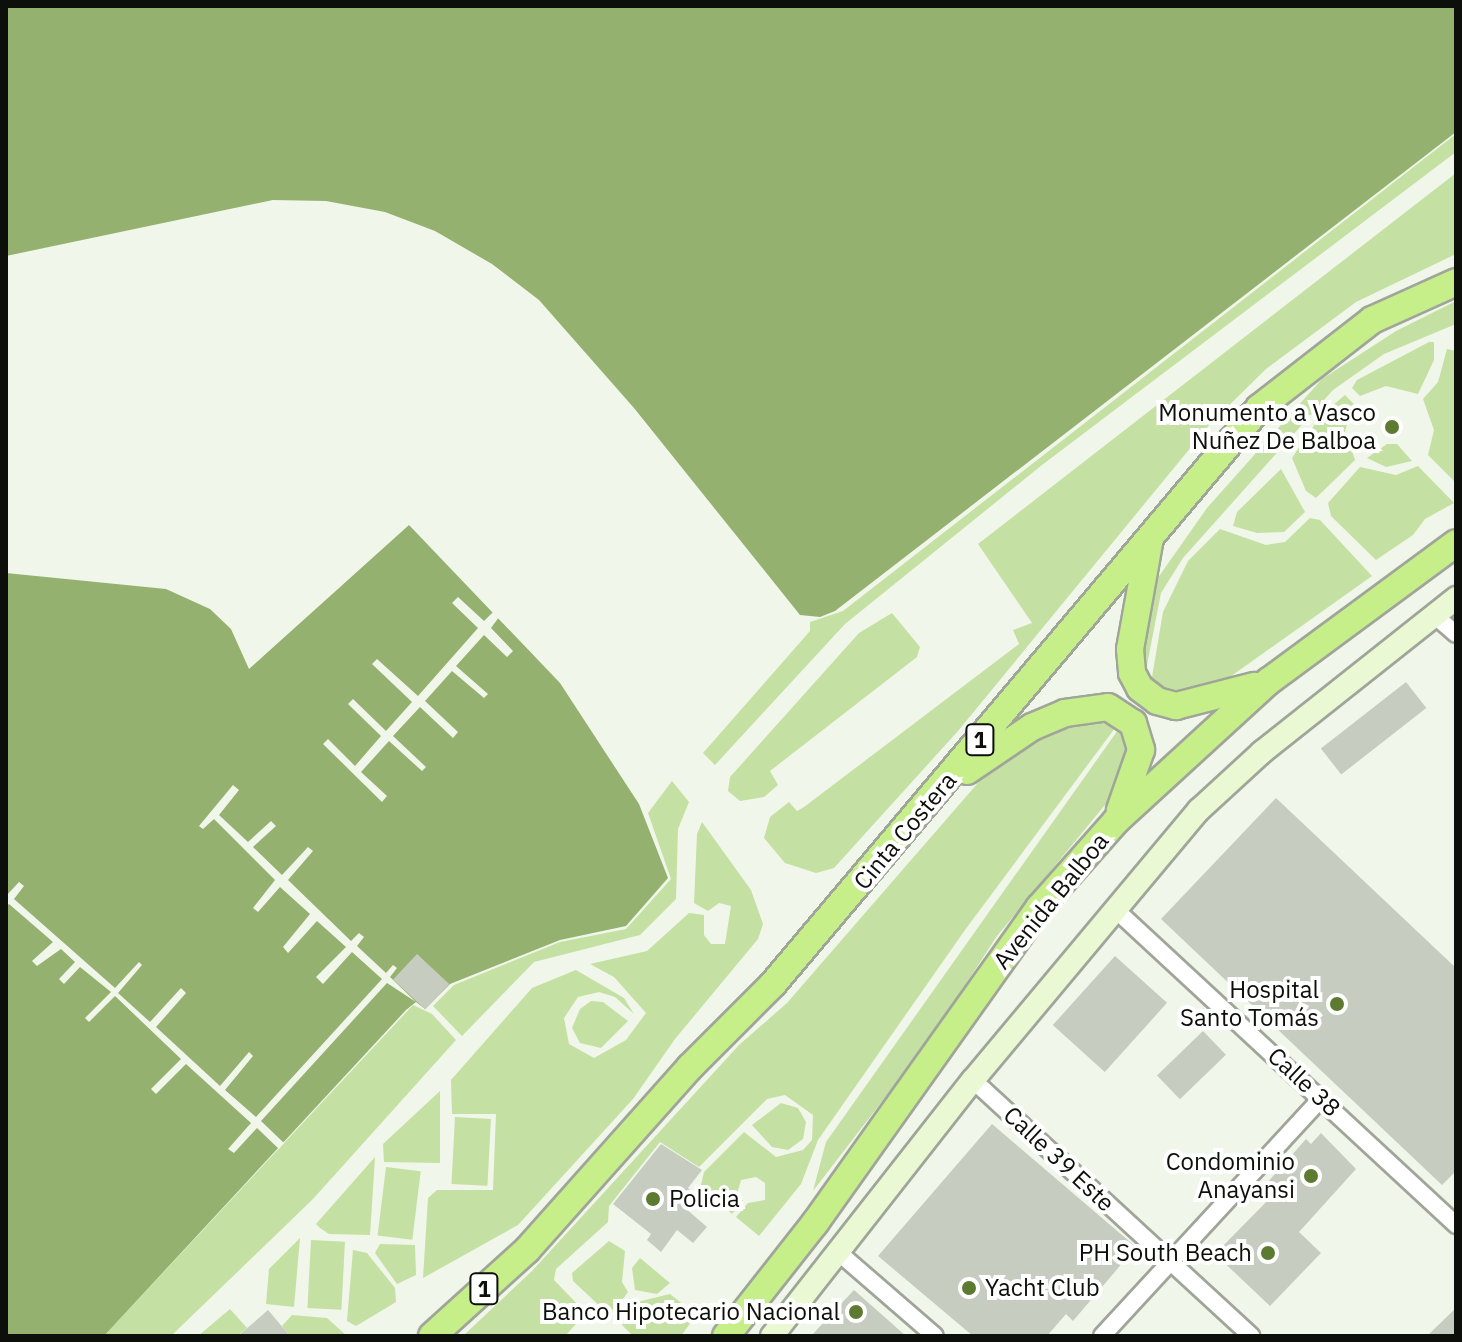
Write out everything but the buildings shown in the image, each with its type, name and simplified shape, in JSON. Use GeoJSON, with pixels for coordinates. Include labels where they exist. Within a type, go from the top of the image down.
{"type":"FeatureCollection","features":[{"type":"Feature","properties":{"kind":"highway","name":"Cinta Costera"},"geometry":{"type":"LineString","coordinates":[[432,1336],[527,1250],[690,1067],[783,972],[933,797],[1152,530],[1259,408],[1312,362],[1372,320],[1456,282]]}},
{"type":"Feature","properties":{"kind":"highway"},"geometry":{"type":"LineString","coordinates":[[1152,530],[1130,649],[1132,673],[1140,688],[1157,701],[1176,706],[1269,681]]}},
{"type":"Feature","properties":{"kind":"highway","name":"Avenida Balboa"},"geometry":{"type":"LineString","coordinates":[[733,1329],[1039,908],[1116,821],[1269,681],[1456,543]]}},
{"type":"Feature","properties":{"kind":"highway"},"geometry":{"type":"LineString","coordinates":[[933,797],[1032,727],[1065,713],[1108,707],[1133,723],[1141,750],[1116,821]]}},
{"type":"Feature","properties":{"kind":"main road"},"geometry":{"type":"LineString","coordinates":[[772,1336],[973,1080],[1199,810],[1262,752],[1456,598]]}},
{"type":"Feature","properties":{"kind":"street"},"geometry":{"type":"LineString","coordinates":[[1433,614],[1456,634]]}},
{"type":"Feature","properties":{"kind":"street","name":"Calle 38"},"geometry":{"type":"LineString","coordinates":[[1115,909],[1456,1225]]}},
{"type":"Feature","properties":{"kind":"street","name":"Calle 39 Este"},"geometry":{"type":"LineString","coordinates":[[973,1080],[1251,1336]]}},
{"type":"Feature","properties":{"kind":"street"},"geometry":{"type":"LineString","coordinates":[[1102,1336],[1322,1098]]}},
{"type":"Feature","properties":{"kind":"street"},"geometry":{"type":"LineString","coordinates":[[838,1252],[935,1336]]}},
{"type":"Feature","properties":{"kind":"shaded area"},"geometry":{"type":"Polygon","coordinates":[[[6,6],[1456,6],[1456,132],[835,611],[820,617],[800,615],[634,408],[539,300],[492,264],[435,231],[385,212],[326,201],[273,200],[6,256],[6,6]]]}},
{"type":"Feature","properties":{"kind":"shaded area"},"geometry":{"type":"Polygon","coordinates":[[[1456,134],[1456,152],[1042,465],[845,624],[715,765],[703,753],[810,631],[810,622],[843,611],[1456,134]]]}},
{"type":"Feature","properties":{"kind":"shaded area"},"geometry":{"type":"Polygon","coordinates":[[[1456,173],[1456,254],[1356,302],[1266,369],[1210,424],[958,731],[834,868],[816,873],[785,863],[764,838],[770,817],[789,802],[797,811],[804,807],[1019,644],[1013,630],[1032,623],[978,544],[1456,173]]]}},
{"type":"Feature","properties":{"kind":"shaded area"},"geometry":{"type":"Polygon","coordinates":[[[1456,301],[1456,324],[1384,354],[1333,390],[1183,558],[1161,593],[1145,675],[1142,651],[1148,592],[1207,508],[1322,379],[1396,331],[1456,301]]]}},
{"type":"Feature","properties":{"kind":"shaded area"},"geometry":{"type":"Polygon","coordinates":[[[1434,342],[1434,360],[1418,394],[1386,386],[1360,396],[1352,388],[1357,380],[1434,342]]]}},
{"type":"Feature","properties":{"kind":"shaded area"},"geometry":{"type":"Polygon","coordinates":[[[1447,349],[1456,351],[1456,483],[1428,455],[1434,430],[1423,399],[1438,382],[1447,349]]]}},
{"type":"Feature","properties":{"kind":"shaded area"},"geometry":{"type":"Polygon","coordinates":[[[1345,395],[1354,404],[1345,431],[1355,460],[1316,498],[1306,491],[1292,458],[1321,415],[1345,395]]]}},
{"type":"Feature","properties":{"kind":"shaded area"},"geometry":{"type":"Polygon","coordinates":[[[1387,444],[1397,444],[1412,461],[1386,467],[1367,458],[1387,444]]]}},
{"type":"Feature","properties":{"kind":"shaded area"},"geometry":{"type":"Polygon","coordinates":[[[1418,466],[1454,503],[1425,519],[1413,535],[1376,560],[1331,516],[1328,503],[1360,467],[1396,475],[1418,466]]]}},
{"type":"Feature","properties":{"kind":"shaded area"},"geometry":{"type":"Polygon","coordinates":[[[1281,469],[1305,512],[1284,532],[1257,533],[1233,526],[1237,512],[1281,469]]]}},
{"type":"Feature","properties":{"kind":"shaded area"},"geometry":{"type":"Polygon","coordinates":[[[1310,518],[1320,520],[1372,576],[1220,684],[1201,693],[1164,693],[1151,683],[1163,612],[1188,561],[1220,529],[1266,545],[1285,542],[1310,518]]]}},
{"type":"Feature","properties":{"kind":"shaded area"},"geometry":{"type":"Polygon","coordinates":[[[409,525],[560,683],[639,804],[668,878],[626,926],[560,940],[450,984],[425,1009],[416,1002],[406,1010],[104,1336],[6,1336],[6,573],[166,589],[210,609],[231,629],[249,669],[409,525]]]}},
{"type":"Feature","properties":{"kind":"shaded area"},"geometry":{"type":"Polygon","coordinates":[[[892,613],[920,647],[917,657],[770,771],[778,785],[764,797],[740,801],[728,791],[730,777],[859,633],[892,613]]]}},
{"type":"Feature","properties":{"kind":"shaded area"},"geometry":{"type":"Polygon","coordinates":[[[1098,721],[1115,728],[965,930],[818,1140],[801,1184],[759,1236],[736,1217],[748,1203],[765,1200],[765,1183],[756,1177],[741,1180],[737,1194],[743,1201],[732,1214],[701,1185],[704,1172],[744,1132],[776,1157],[803,1150],[812,1140],[813,1115],[785,1095],[767,1099],[699,1167],[660,1142],[609,1206],[608,1222],[556,1269],[554,1280],[586,1313],[565,1336],[463,1336],[532,1271],[739,1045],[787,1003],[990,769],[1045,734],[1098,721]]]}},
{"type":"Feature","properties":{"kind":"shaded area"},"geometry":{"type":"Polygon","coordinates":[[[1118,730],[1129,749],[1114,794],[997,936],[930,1039],[813,1191],[826,1142],[1118,730]]]}},
{"type":"Feature","properties":{"kind":"shaded area"},"geometry":{"type":"Polygon","coordinates":[[[672,781],[689,802],[678,829],[676,899],[640,935],[534,962],[462,1036],[433,1006],[454,985],[560,942],[626,929],[671,879],[648,813],[672,781]]]}},
{"type":"Feature","properties":{"kind":"shaded area"},"geometry":{"type":"Polygon","coordinates":[[[702,822],[751,890],[763,924],[758,939],[675,1039],[633,1099],[518,1225],[423,1278],[428,1198],[437,1190],[493,1190],[496,1114],[452,1114],[451,1080],[532,988],[576,970],[624,998],[634,1014],[615,997],[599,992],[578,997],[564,1018],[569,1044],[594,1058],[626,1040],[646,1013],[614,977],[590,964],[647,951],[689,913],[704,915],[704,935],[711,944],[725,944],[731,906],[719,903],[708,911],[694,903],[697,834],[702,822]]]}},
{"type":"Feature","properties":{"kind":"shaded area"},"geometry":{"type":"Polygon","coordinates":[[[591,1001],[603,1002],[628,1021],[601,1048],[580,1043],[572,1028],[580,1009],[591,1001]]]}},
{"type":"Feature","properties":{"kind":"shaded area"},"geometry":{"type":"Polygon","coordinates":[[[413,1005],[432,1014],[456,1040],[313,1199],[171,1336],[104,1336],[413,1005]]]}},
{"type":"Feature","properties":{"kind":"shaded area"},"geometry":{"type":"Polygon","coordinates":[[[440,1091],[440,1163],[384,1162],[383,1144],[440,1091]]]}},
{"type":"Feature","properties":{"kind":"shaded area"},"geometry":{"type":"Polygon","coordinates":[[[781,1103],[798,1108],[806,1122],[803,1139],[788,1150],[772,1147],[752,1125],[781,1103]]]}},
{"type":"Feature","properties":{"kind":"shaded area"},"geometry":{"type":"Polygon","coordinates":[[[455,1117],[491,1119],[487,1186],[451,1184],[455,1117]]]}},
{"type":"Feature","properties":{"kind":"shaded area"},"geometry":{"type":"Polygon","coordinates":[[[375,1157],[370,1235],[329,1234],[320,1228],[316,1224],[375,1157]]]}},
{"type":"Feature","properties":{"kind":"shaded area"},"geometry":{"type":"Polygon","coordinates":[[[386,1167],[421,1171],[412,1240],[378,1235],[386,1167]]]}},
{"type":"Feature","properties":{"kind":"shaded area"},"geometry":{"type":"Polygon","coordinates":[[[300,1238],[294,1307],[266,1304],[269,1269],[300,1238]]]}},
{"type":"Feature","properties":{"kind":"shaded area"},"geometry":{"type":"Polygon","coordinates":[[[311,1240],[345,1242],[341,1310],[307,1308],[311,1240]]]}},
{"type":"Feature","properties":{"kind":"shaded area"},"geometry":{"type":"Polygon","coordinates":[[[609,1241],[625,1251],[622,1282],[628,1292],[615,1310],[605,1311],[573,1281],[572,1273],[609,1241]]]}},
{"type":"Feature","properties":{"kind":"shaded area"},"geometry":{"type":"Polygon","coordinates":[[[380,1244],[415,1245],[416,1275],[397,1284],[375,1253],[380,1244]]]}},
{"type":"Feature","properties":{"kind":"shaded area"},"geometry":{"type":"Polygon","coordinates":[[[353,1250],[367,1253],[395,1288],[396,1302],[356,1326],[347,1321],[353,1250]]]}},
{"type":"Feature","properties":{"kind":"shaded area"},"geometry":{"type":"Polygon","coordinates":[[[640,1258],[670,1283],[657,1294],[635,1290],[632,1268],[640,1258]]]}},
{"type":"Feature","properties":{"kind":"shaded area"},"geometry":{"type":"Polygon","coordinates":[[[670,1294],[689,1309],[691,1322],[681,1336],[633,1336],[622,1325],[633,1303],[670,1294]]]}},
{"type":"Feature","properties":{"kind":"shaded area"},"geometry":{"type":"Polygon","coordinates":[[[230,1309],[247,1328],[237,1336],[198,1336],[230,1309]]]}},
{"type":"Feature","properties":{"kind":"shaded area"},"geometry":{"type":"Polygon","coordinates":[[[292,1315],[327,1318],[347,1336],[290,1336],[282,1326],[292,1315]]]}},
{"type":"Feature","properties":{"kind":"pier"},"geometry":{"type":"Polygon","coordinates":[[[458,597],[484,621],[493,612],[499,617],[491,628],[513,651],[507,657],[484,635],[456,666],[488,694],[484,698],[452,671],[425,701],[458,732],[453,738],[420,707],[393,736],[426,767],[422,771],[389,741],[361,772],[387,796],[382,802],[323,744],[328,739],[355,766],[381,736],[348,704],[353,699],[386,731],[412,702],[372,664],[377,659],[418,696],[478,628],[452,603],[458,597]]]}},
{"type":"Feature","properties":{"kind":"pier"},"geometry":{"type":"Polygon","coordinates":[[[233,785],[239,790],[219,815],[248,842],[271,821],[276,826],[253,847],[282,875],[308,847],[313,851],[288,880],[351,941],[359,933],[364,937],[357,946],[386,973],[393,965],[397,968],[390,977],[416,1002],[387,983],[261,1121],[284,1143],[279,1149],[257,1128],[234,1153],[228,1149],[251,1123],[186,1064],[156,1094],[151,1089],[181,1059],[115,996],[89,1022],[85,1018],[111,992],[80,967],[64,984],[59,979],[75,962],[61,949],[37,966],[32,961],[53,942],[9,904],[6,907],[6,896],[19,882],[24,886],[14,899],[115,988],[139,962],[142,965],[118,993],[150,1022],[181,988],[186,993],[156,1027],[220,1086],[249,1052],[253,1056],[225,1090],[256,1117],[382,979],[352,952],[323,984],[316,977],[346,947],[317,921],[288,953],[283,947],[310,914],[280,887],[258,912],[253,908],[275,880],[214,819],[203,829],[199,826],[233,785]]]}},
{"type":"Feature","properties":{"kind":"place","name":"Monumento a Vasco Nuñez De Balboa"},"geometry":{"type":"Point","coordinates":[1392,427]}},
{"type":"Feature","properties":{"kind":"place","name":"Hospital Santo Tomás"},"geometry":{"type":"Point","coordinates":[1337,1004]}},
{"type":"Feature","properties":{"kind":"place","name":"Condominio Anayansi"},"geometry":{"type":"Point","coordinates":[1311,1176]}},
{"type":"Feature","properties":{"kind":"place","name":"Policia"},"geometry":{"type":"Point","coordinates":[653,1199]}},
{"type":"Feature","properties":{"kind":"place","name":"PH South Beach"},"geometry":{"type":"Point","coordinates":[1268,1253]}},
{"type":"Feature","properties":{"kind":"place","name":"Yacht Club"},"geometry":{"type":"Point","coordinates":[969,1288]}},
{"type":"Feature","properties":{"kind":"place","name":"Banco Hipotecario Nacional"},"geometry":{"type":"Point","coordinates":[856,1312]}}]}
